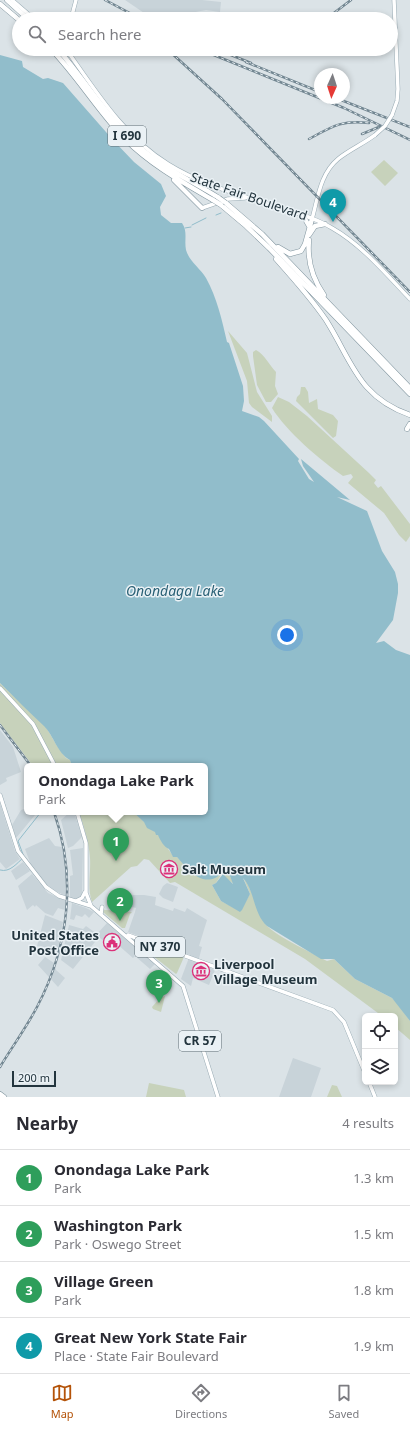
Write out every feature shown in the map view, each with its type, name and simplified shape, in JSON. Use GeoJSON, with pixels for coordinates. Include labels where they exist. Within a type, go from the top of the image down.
{"type":"FeatureCollection","features":[{"type":"Feature","properties":{"kind":"highway"},"geometry":{"type":"LineString","coordinates":[[7,0],[20,12]]}},
{"type":"Feature","properties":{"kind":"highway"},"geometry":{"type":"LineString","coordinates":[[0,4],[12,14]]}},
{"type":"Feature","properties":{"kind":"highway","name":"I 690"},"geometry":{"type":"LineString","coordinates":[[57,56],[122,135],[159,167],[221,205],[261,240],[410,394]]}},
{"type":"Feature","properties":{"kind":"highway","name":"I 690"},"geometry":{"type":"LineString","coordinates":[[63,56],[118,126],[135,143],[162,165],[226,201],[247,220],[410,387]]}},
{"type":"Feature","properties":{"kind":"highway"},"geometry":{"type":"LineString","coordinates":[[159,167],[202,208]]}},
{"type":"Feature","properties":{"kind":"highway"},"geometry":{"type":"LineString","coordinates":[[300,215],[307,221],[309,226]]}},
{"type":"Feature","properties":{"kind":"highway"},"geometry":{"type":"LineString","coordinates":[[247,220],[281,249],[290,254],[296,254],[303,249],[312,219]]}},
{"type":"Feature","properties":{"kind":"highway"},"geometry":{"type":"LineString","coordinates":[[312,219],[308,252],[313,275],[320,290],[333,307]]}},
{"type":"Feature","properties":{"kind":"highway"},"geometry":{"type":"LineString","coordinates":[[309,236],[315,226],[325,224]]}},
{"type":"Feature","properties":{"kind":"highway"},"geometry":{"type":"LineString","coordinates":[[261,240],[319,310],[363,384],[382,401],[410,415]]}},
{"type":"Feature","properties":{"kind":"main road"},"geometry":{"type":"LineString","coordinates":[[12,0],[26,12]]}},
{"type":"Feature","properties":{"kind":"main road"},"geometry":{"type":"LineString","coordinates":[[74,12],[76,0]]}},
{"type":"Feature","properties":{"kind":"main road"},"geometry":{"type":"LineString","coordinates":[[394,0],[395,12]]}},
{"type":"Feature","properties":{"kind":"main road","name":"State Fair Boulevard"},"geometry":{"type":"LineString","coordinates":[[71,56],[117,119],[148,150],[182,172],[232,192],[325,224],[354,243],[410,299]]}},
{"type":"Feature","properties":{"kind":"main road"},"geometry":{"type":"LineString","coordinates":[[312,219],[322,181],[328,169],[339,158],[375,136],[385,126],[392,115],[397,101],[398,90],[396,56]]}},
{"type":"Feature","properties":{"kind":"main road"},"geometry":{"type":"LineString","coordinates":[[226,201],[232,192]]}},
{"type":"Feature","properties":{"kind":"main road"},"geometry":{"type":"LineString","coordinates":[[202,208],[236,197],[250,198]]}},
{"type":"Feature","properties":{"kind":"main road"},"geometry":{"type":"LineString","coordinates":[[0,688],[33,724],[53,763]]}},
{"type":"Feature","properties":{"kind":"main road"},"geometry":{"type":"LineString","coordinates":[[0,795],[14,842],[22,858],[41,882],[56,895],[91,906]]}},
{"type":"Feature","properties":{"kind":"main road"},"geometry":{"type":"LineString","coordinates":[[78,815],[86,843],[87,898],[91,906]]}},
{"type":"Feature","properties":{"kind":"main road"},"geometry":{"type":"LineString","coordinates":[[76,902],[84,896],[86,885]]}},
{"type":"Feature","properties":{"kind":"main road","name":"NY 370"},"geometry":{"type":"LineString","coordinates":[[91,906],[125,934],[333,1010],[344,1022],[362,1066]]}},
{"type":"Feature","properties":{"kind":"main road"},"geometry":{"type":"LineString","coordinates":[[101,914],[102,907]]}},
{"type":"Feature","properties":{"kind":"main road","name":"CR 57"},"geometry":{"type":"LineString","coordinates":[[125,934],[177,979],[184,988],[218,1097]]}},
{"type":"Feature","properties":{"kind":"main road"},"geometry":{"type":"LineString","coordinates":[[370,1085],[375,1097]]}},
{"type":"Feature","properties":{"kind":"shaded area"},"geometry":{"type":"Polygon","coordinates":[[[125,0],[202,0],[221,2],[220,12],[206,10],[196,12],[143,12],[125,0]]]}},
{"type":"Feature","properties":{"kind":"shaded area"},"geometry":{"type":"Polygon","coordinates":[[[0,730],[13,747],[21,772],[6,778],[7,781],[0,785],[0,730]]]}},
{"type":"Feature","properties":{"kind":"shaded area"},"geometry":{"type":"Polygon","coordinates":[[[0,803],[15,851],[20,859],[6,869],[0,862],[0,803]]]}},
{"type":"Feature","properties":{"kind":"shaded area"},"geometry":{"type":"Polygon","coordinates":[[[24,809],[24,815],[35,815],[16,838],[12,825],[21,810],[24,809]]]}},
{"type":"Feature","properties":{"kind":"shaded area"},"geometry":{"type":"Polygon","coordinates":[[[67,815],[75,815],[82,837],[73,846],[68,848],[61,820],[67,815]]]}},
{"type":"Feature","properties":{"kind":"shaded area"},"geometry":{"type":"Polygon","coordinates":[[[49,838],[55,846],[62,847],[67,870],[66,896],[49,888],[31,865],[25,849],[49,838]]]}},
{"type":"Feature","properties":{"kind":"shaded area"},"geometry":{"type":"Polygon","coordinates":[[[83,848],[82,896],[77,899],[70,898],[70,876],[73,875],[70,850],[83,848]]]}},
{"type":"Feature","properties":{"kind":"shaded area"},"geometry":{"type":"Polygon","coordinates":[[[23,862],[30,871],[16,880],[11,871],[23,862]]]}},
{"type":"Feature","properties":{"kind":"shaded area"},"geometry":{"type":"Polygon","coordinates":[[[32,874],[48,893],[66,901],[65,910],[58,908],[53,916],[45,913],[36,905],[35,907],[33,905],[27,910],[18,886],[32,874]]]}},
{"type":"Feature","properties":{"kind":"shaded area"},"geometry":{"type":"Polygon","coordinates":[[[167,883],[178,887],[173,902],[163,898],[159,894],[163,886],[167,883]]]}},
{"type":"Feature","properties":{"kind":"shaded area"},"geometry":{"type":"Polygon","coordinates":[[[132,895],[156,897],[155,905],[173,911],[174,908],[185,912],[187,908],[207,920],[199,946],[202,947],[198,962],[215,970],[209,985],[193,978],[191,986],[181,979],[190,955],[128,932],[136,908],[132,907],[132,895]]]}},
{"type":"Feature","properties":{"kind":"shaded area"},"geometry":{"type":"Polygon","coordinates":[[[72,903],[94,912],[89,918],[85,914],[82,917],[76,915],[74,920],[70,919],[72,903]]]}},
{"type":"Feature","properties":{"kind":"shaded area"},"geometry":{"type":"Polygon","coordinates":[[[45,915],[63,922],[58,949],[37,946],[45,915]]]}},
{"type":"Feature","properties":{"kind":"shaded area"},"geometry":{"type":"Polygon","coordinates":[[[107,923],[155,964],[150,969],[135,956],[133,958],[117,944],[112,949],[99,937],[73,969],[61,960],[69,925],[83,929],[86,926],[97,934],[107,923]]]}},
{"type":"Feature","properties":{"kind":"shaded area"},"geometry":{"type":"Polygon","coordinates":[[[45,957],[54,963],[56,970],[65,978],[58,987],[38,965],[45,957]]]}},
{"type":"Feature","properties":{"kind":"shaded area"},"geometry":{"type":"Polygon","coordinates":[[[293,1058],[321,1068],[311,1097],[279,1097],[293,1058]]]}},
{"type":"Feature","properties":{"kind":"green space"},"geometry":{"type":"Polygon","coordinates":[[[384,160],[398,173],[385,186],[371,172],[384,160]]]}},
{"type":"Feature","properties":{"kind":"green space"},"geometry":{"type":"Polygon","coordinates":[[[228,331],[247,353],[257,392],[272,416],[272,422],[249,403],[247,381],[228,331]]]}},
{"type":"Feature","properties":{"kind":"green space"},"geometry":{"type":"Polygon","coordinates":[[[256,350],[264,357],[276,372],[275,386],[278,394],[271,402],[266,402],[257,385],[253,356],[253,352],[256,350]]]}},
{"type":"Feature","properties":{"kind":"green space"},"geometry":{"type":"Polygon","coordinates":[[[301,387],[305,387],[308,392],[309,403],[317,399],[318,409],[333,415],[338,421],[336,436],[333,438],[296,401],[300,394],[301,387]]]}},
{"type":"Feature","properties":{"kind":"green space"},"geometry":{"type":"Polygon","coordinates":[[[278,397],[289,402],[307,416],[376,480],[374,483],[378,488],[381,486],[410,524],[410,536],[406,542],[399,535],[384,513],[348,483],[353,477],[351,474],[343,476],[314,454],[278,417],[272,408],[278,397]]]}},
{"type":"Feature","properties":{"kind":"green space"},"geometry":{"type":"Polygon","coordinates":[[[0,683],[46,727],[57,746],[71,763],[31,763],[0,723],[0,683]]]}},
{"type":"Feature","properties":{"kind":"green space"},"geometry":{"type":"Polygon","coordinates":[[[80,815],[136,815],[158,834],[173,856],[177,857],[195,876],[218,875],[223,872],[230,876],[234,884],[221,875],[216,883],[212,885],[221,901],[240,911],[250,894],[243,877],[249,887],[264,922],[268,927],[283,938],[327,961],[334,959],[355,979],[392,998],[410,1021],[410,1040],[398,1030],[398,1013],[378,1013],[305,959],[175,882],[170,883],[149,860],[144,859],[137,866],[131,867],[92,902],[89,886],[89,852],[80,815]]]}},
{"type":"Feature","properties":{"kind":"green space"},"geometry":{"type":"Polygon","coordinates":[[[103,909],[132,912],[125,928],[122,928],[103,912],[103,909]]]}},
{"type":"Feature","properties":{"kind":"green space"},"geometry":{"type":"Polygon","coordinates":[[[157,948],[184,957],[176,974],[153,956],[157,948]]]}},
{"type":"Feature","properties":{"kind":"green space"},"geometry":{"type":"Polygon","coordinates":[[[165,996],[161,1012],[153,1009],[152,1007],[160,998],[165,996]]]}},
{"type":"Feature","properties":{"kind":"green space"},"geometry":{"type":"Polygon","coordinates":[[[149,1083],[184,1090],[186,1097],[146,1097],[149,1083]]]}},
{"type":"Feature","properties":{"kind":"green space"},"geometry":{"type":"Polygon","coordinates":[[[332,1085],[337,1086],[342,1097],[327,1097],[332,1085]]]}},
{"type":"Feature","properties":{"kind":"water","name":"Onondaga Lake"},"geometry":{"type":"Polygon","coordinates":[[[0,55],[22,61],[23,67],[43,79],[48,78],[63,83],[134,162],[161,184],[166,196],[160,207],[161,215],[171,223],[182,223],[184,226],[187,254],[206,278],[216,301],[227,342],[229,343],[243,386],[244,401],[242,411],[259,417],[264,421],[299,459],[298,461],[309,479],[314,482],[303,466],[301,459],[350,500],[337,497],[367,511],[382,551],[395,572],[398,584],[398,593],[393,620],[376,643],[384,641],[396,650],[410,655],[410,1021],[392,998],[355,979],[334,959],[321,959],[267,926],[262,921],[256,909],[250,889],[243,878],[250,894],[242,910],[240,912],[221,901],[212,885],[216,883],[223,874],[233,884],[230,876],[223,872],[216,878],[209,880],[193,874],[177,857],[173,857],[169,849],[164,845],[158,835],[147,828],[144,822],[136,815],[208,815],[208,763],[71,763],[59,749],[44,726],[0,683],[0,55]]]}},
{"type":"Feature","properties":{"kind":"waterway"},"geometry":{"type":"LineString","coordinates":[[216,215],[221,213]]}},
{"type":"Feature","properties":{"kind":"waterway"},"geometry":{"type":"LineString","coordinates":[[192,225],[206,218]]}},
{"type":"Feature","properties":{"kind":"waterway"},"geometry":{"type":"LineString","coordinates":[[185,228],[191,227]]}},
{"type":"Feature","properties":{"kind":"waterway"},"geometry":{"type":"LineString","coordinates":[[0,870],[4,871],[10,869],[24,857],[18,841],[39,815]]}},
{"type":"Feature","properties":{"kind":"railway"},"geometry":{"type":"LineString","coordinates":[[105,0],[128,12]]}},
{"type":"Feature","properties":{"kind":"railway"},"geometry":{"type":"LineString","coordinates":[[335,12],[351,0]]}},
{"type":"Feature","properties":{"kind":"railway"},"geometry":{"type":"LineString","coordinates":[[175,56],[222,99],[410,292]]}},
{"type":"Feature","properties":{"kind":"railway"},"geometry":{"type":"LineString","coordinates":[[216,56],[344,108],[410,140]]}},
{"type":"Feature","properties":{"kind":"railway"},"geometry":{"type":"LineString","coordinates":[[234,56],[251,63]]}},
{"type":"Feature","properties":{"kind":"railway"},"geometry":{"type":"LineString","coordinates":[[246,62],[314,90]]}},
{"type":"Feature","properties":{"kind":"railway"},"geometry":{"type":"LineString","coordinates":[[350,103],[410,127]]}},
{"type":"Feature","properties":{"kind":"railway"},"geometry":{"type":"LineString","coordinates":[[309,139],[344,123],[369,123]]}},
{"type":"Feature","properties":{"kind":"railway"},"geometry":{"type":"LineString","coordinates":[[362,134],[379,127]]}},
{"type":"Feature","properties":{"kind":"railway"},"geometry":{"type":"LineString","coordinates":[[0,725],[29,763]]}},
{"type":"Feature","properties":{"kind":"railway"},"geometry":{"type":"LineString","coordinates":[[0,1067],[37,1007],[48,984],[63,936],[66,911],[66,861],[55,815]]}},
{"type":"Feature","properties":{"kind":"place","name":"Great New York State Fair"},"geometry":{"type":"Point","coordinates":[333,222]}},
{"type":"Feature","properties":{"kind":"place","name":"Onondaga Lake Park"},"geometry":{"type":"Point","coordinates":[116,861]}},
{"type":"Feature","properties":{"kind":"place","name":"Salt Museum"},"geometry":{"type":"Point","coordinates":[169,869]}},
{"type":"Feature","properties":{"kind":"place","name":"Washington Park"},"geometry":{"type":"Point","coordinates":[120,921]}},
{"type":"Feature","properties":{"kind":"place","name":"United States Post Office"},"geometry":{"type":"Point","coordinates":[112,942]}},
{"type":"Feature","properties":{"kind":"place","name":"Liverpool Village Museum"},"geometry":{"type":"Point","coordinates":[201,971]}},
{"type":"Feature","properties":{"kind":"place","name":"Village Green"},"geometry":{"type":"Point","coordinates":[159,1003]}}]}
